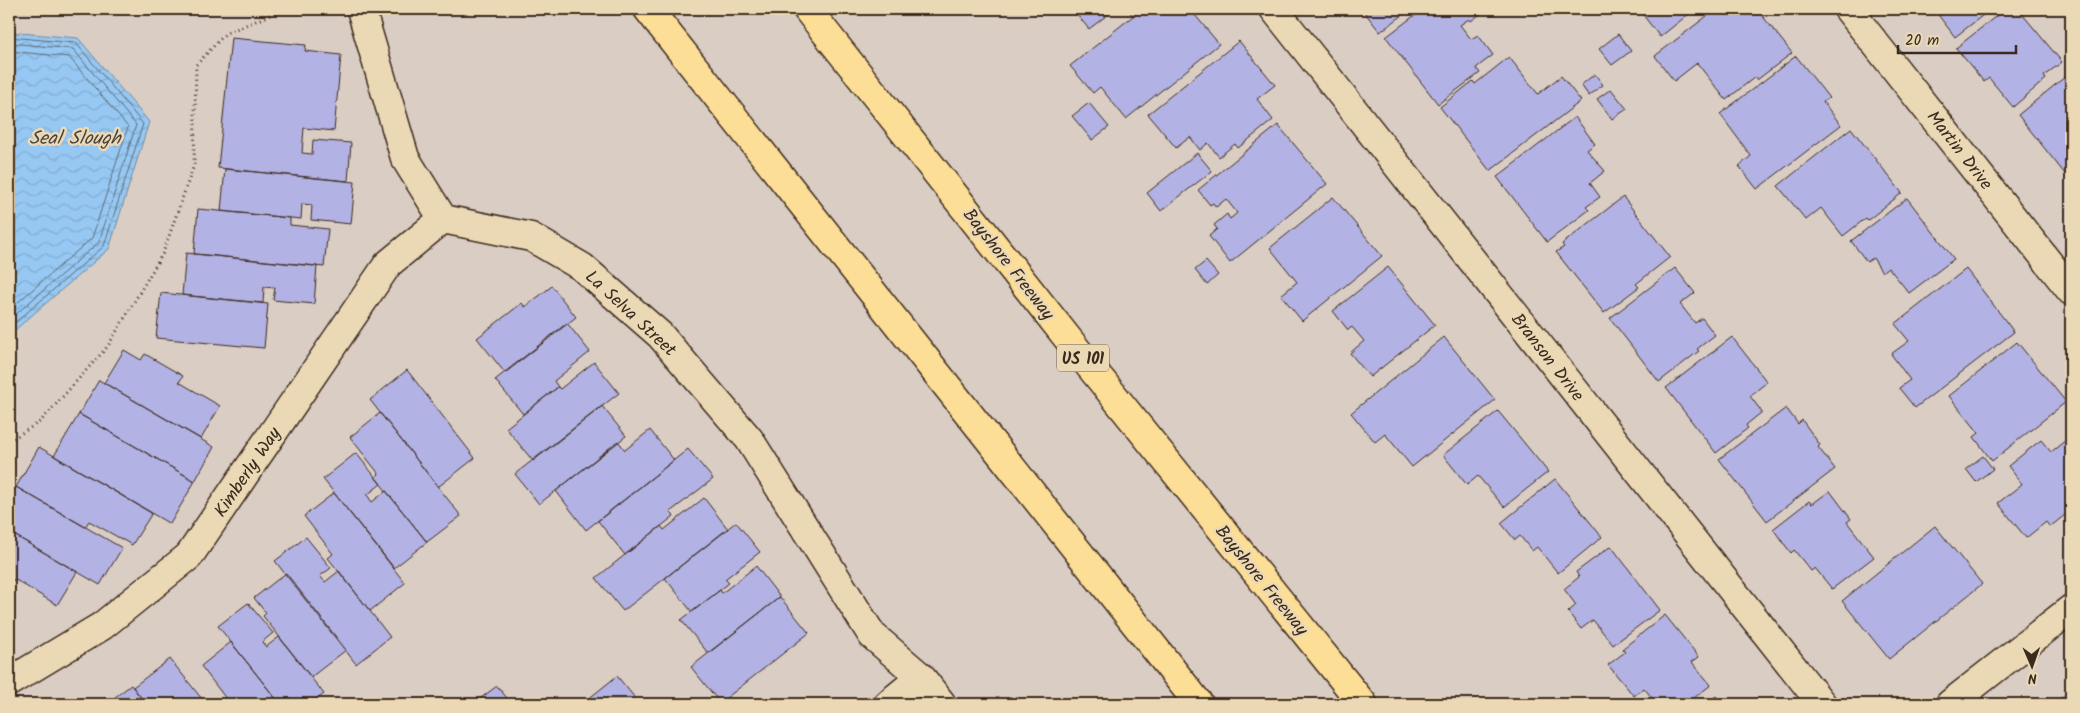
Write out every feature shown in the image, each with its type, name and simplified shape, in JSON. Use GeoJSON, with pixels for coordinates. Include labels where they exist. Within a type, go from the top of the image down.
{"type":"FeatureCollection","features":[{"type":"Feature","properties":{"kind":"highway"},"geometry":{"type":"LineString","coordinates":[[648,9],[1199,704]]}},
{"type":"Feature","properties":{"kind":"highway","name":"Bayshore Freeway"},"geometry":{"type":"LineString","coordinates":[[807,9],[1084,359],[1363,704]]}},
{"type":"Feature","properties":{"kind":"street"},"geometry":{"type":"LineString","coordinates":[[361,9],[405,158],[443,219]]}},
{"type":"Feature","properties":{"kind":"street","name":"Branson Drive"},"geometry":{"type":"LineString","coordinates":[[1274,9],[1822,704]]}},
{"type":"Feature","properties":{"kind":"street","name":"Martin Drive"},"geometry":{"type":"LineString","coordinates":[[1848,9],[2071,291]]}},
{"type":"Feature","properties":{"kind":"street","name":"La Selva Street"},"geometry":{"type":"LineString","coordinates":[[443,219],[531,237],[582,267],[660,335],[748,439],[872,635],[921,678],[942,704]]}},
{"type":"Feature","properties":{"kind":"street","name":"Kimberly Way"},"geometry":{"type":"LineString","coordinates":[[9,682],[102,626],[189,556],[388,264],[443,219]]}},
{"type":"Feature","properties":{"kind":"street"},"geometry":{"type":"LineString","coordinates":[[1950,704],[2071,609]]}},
{"type":"Feature","properties":{"kind":"street"},"geometry":{"type":"LineString","coordinates":[[888,704],[921,678]]}},
{"type":"Feature","properties":{"kind":"path"},"geometry":{"type":"LineString","coordinates":[[9,441],[41,421],[108,346],[163,253],[194,165],[196,65],[226,33],[285,9]]}},
{"type":"Feature","properties":{"kind":"water","name":"Seal Slough"},"geometry":{"type":"Polygon","coordinates":[[[9,32],[78,38],[149,122],[109,249],[9,335],[9,32]]]}},
{"type":"Feature","properties":{"kind":"building"},"geometry":{"type":"Polygon","coordinates":[[[1072,9],[1115,9],[1089,29],[1072,9]]]}},
{"type":"Feature","properties":{"kind":"building"},"geometry":{"type":"Polygon","coordinates":[[[1133,9],[1190,9],[1219,44],[1126,119],[1100,87],[1093,93],[1070,66],[1133,16],[1129,11],[1133,9]]]}},
{"type":"Feature","properties":{"kind":"building"},"geometry":{"type":"Polygon","coordinates":[[[1362,9],[1411,9],[1380,32],[1362,9]]]}},
{"type":"Feature","properties":{"kind":"building"},"geometry":{"type":"Polygon","coordinates":[[[1423,9],[1487,9],[1471,21],[1469,19],[1460,25],[1471,39],[1478,35],[1493,55],[1476,68],[1480,73],[1438,104],[1386,37],[1423,9]]]}},
{"type":"Feature","properties":{"kind":"building"},"geometry":{"type":"Polygon","coordinates":[[[1643,9],[1688,9],[1690,13],[1660,37],[1640,11],[1643,9]]]}},
{"type":"Feature","properties":{"kind":"building"},"geometry":{"type":"Polygon","coordinates":[[[1716,9],[1757,9],[1792,53],[1757,80],[1755,77],[1726,100],[1697,63],[1674,81],[1655,56],[1716,9]]]}},
{"type":"Feature","properties":{"kind":"building"},"geometry":{"type":"Polygon","coordinates":[[[1939,9],[1991,9],[1955,37],[1939,16],[1942,13],[1939,9]]]}},
{"type":"Feature","properties":{"kind":"building"},"geometry":{"type":"Polygon","coordinates":[[[2005,9],[2018,9],[2062,62],[2044,76],[2046,79],[2013,107],[1989,78],[1984,82],[1956,48],[2005,9]]]}},
{"type":"Feature","properties":{"kind":"building"},"geometry":{"type":"Polygon","coordinates":[[[1618,34],[1631,51],[1612,65],[1599,49],[1618,34]]]}},
{"type":"Feature","properties":{"kind":"building"},"geometry":{"type":"Polygon","coordinates":[[[231,38],[306,45],[305,51],[341,55],[334,131],[304,128],[302,153],[312,154],[313,140],[351,143],[348,181],[218,168],[231,38]]]}},
{"type":"Feature","properties":{"kind":"building"},"geometry":{"type":"Polygon","coordinates":[[[1239,41],[1275,85],[1257,99],[1273,120],[1238,148],[1235,144],[1219,157],[1208,143],[1200,150],[1190,137],[1176,148],[1148,114],[1239,41]]]}},
{"type":"Feature","properties":{"kind":"building"},"geometry":{"type":"Polygon","coordinates":[[[1796,56],[1829,98],[1823,102],[1841,125],[1757,189],[1739,166],[1751,156],[1720,114],[1796,56]]]}},
{"type":"Feature","properties":{"kind":"building"},"geometry":{"type":"Polygon","coordinates":[[[1509,57],[1538,94],[1561,76],[1581,101],[1490,171],[1440,107],[1473,81],[1475,84],[1509,57]]]}},
{"type":"Feature","properties":{"kind":"building"},"geometry":{"type":"Polygon","coordinates":[[[2071,72],[2071,170],[2065,174],[2018,115],[2071,72]]]}},
{"type":"Feature","properties":{"kind":"building"},"geometry":{"type":"Polygon","coordinates":[[[1595,74],[1603,85],[1589,96],[1581,85],[1595,74]]]}},
{"type":"Feature","properties":{"kind":"building"},"geometry":{"type":"Polygon","coordinates":[[[1611,89],[1627,109],[1612,119],[1597,99],[1611,89]]]}},
{"type":"Feature","properties":{"kind":"building"},"geometry":{"type":"Polygon","coordinates":[[[1089,103],[1109,127],[1092,140],[1072,116],[1089,103]]]}},
{"type":"Feature","properties":{"kind":"building"},"geometry":{"type":"Polygon","coordinates":[[[1575,117],[1595,144],[1587,150],[1605,171],[1590,183],[1600,197],[1586,207],[1589,210],[1547,242],[1497,177],[1575,117]]]}},
{"type":"Feature","properties":{"kind":"building"},"geometry":{"type":"Polygon","coordinates":[[[1278,125],[1327,184],[1230,263],[1209,236],[1217,229],[1214,225],[1227,214],[1230,219],[1237,213],[1226,199],[1216,207],[1213,203],[1210,205],[1198,190],[1278,125]]]}},
{"type":"Feature","properties":{"kind":"building"},"geometry":{"type":"Polygon","coordinates":[[[1851,128],[1902,193],[1868,220],[1866,218],[1843,236],[1821,208],[1806,220],[1778,186],[1851,128]]]}},
{"type":"Feature","properties":{"kind":"building"},"geometry":{"type":"Polygon","coordinates":[[[1197,153],[1212,171],[1161,211],[1147,193],[1197,153]]]}},
{"type":"Feature","properties":{"kind":"building"},"geometry":{"type":"Polygon","coordinates":[[[225,169],[355,182],[351,224],[311,220],[312,205],[302,204],[301,219],[221,211],[225,169]]]}},
{"type":"Feature","properties":{"kind":"building"},"geometry":{"type":"Polygon","coordinates":[[[1333,197],[1382,256],[1302,321],[1281,295],[1297,282],[1270,248],[1333,197]]]}},
{"type":"Feature","properties":{"kind":"building"},"geometry":{"type":"Polygon","coordinates":[[[1623,197],[1670,257],[1636,284],[1639,287],[1604,313],[1556,252],[1564,247],[1562,244],[1623,197]]]}},
{"type":"Feature","properties":{"kind":"building"},"geometry":{"type":"Polygon","coordinates":[[[1907,198],[1954,259],[1909,293],[1888,267],[1882,272],[1873,258],[1867,262],[1851,241],[1907,198]]]}},
{"type":"Feature","properties":{"kind":"building"},"geometry":{"type":"Polygon","coordinates":[[[198,209],[290,218],[290,225],[328,229],[324,267],[194,254],[198,209]]]}},
{"type":"Feature","properties":{"kind":"building"},"geometry":{"type":"Polygon","coordinates":[[[186,253],[317,266],[314,304],[273,300],[275,288],[264,287],[263,303],[182,295],[186,253]]]}},
{"type":"Feature","properties":{"kind":"building"},"geometry":{"type":"Polygon","coordinates":[[[1206,261],[1218,275],[1207,285],[1195,270],[1206,261]]]}},
{"type":"Feature","properties":{"kind":"building"},"geometry":{"type":"Polygon","coordinates":[[[1388,267],[1435,325],[1370,377],[1350,353],[1364,341],[1352,327],[1348,330],[1333,311],[1388,267]]]}},
{"type":"Feature","properties":{"kind":"building"},"geometry":{"type":"Polygon","coordinates":[[[1675,268],[1695,293],[1680,304],[1695,323],[1702,318],[1715,335],[1697,349],[1699,351],[1659,382],[1610,318],[1675,268]]]}},
{"type":"Feature","properties":{"kind":"building"},"geometry":{"type":"Polygon","coordinates":[[[1966,269],[2014,332],[1915,408],[1899,388],[1910,380],[1891,354],[1909,341],[1895,324],[1966,269]]]}},
{"type":"Feature","properties":{"kind":"building"},"geometry":{"type":"Polygon","coordinates":[[[552,286],[576,317],[505,373],[477,338],[522,303],[525,307],[552,286]]]}},
{"type":"Feature","properties":{"kind":"building"},"geometry":{"type":"Polygon","coordinates":[[[161,293],[268,304],[264,348],[156,338],[161,293]]]}},
{"type":"Feature","properties":{"kind":"building"},"geometry":{"type":"Polygon","coordinates":[[[567,323],[590,352],[554,381],[558,387],[523,414],[495,380],[567,323]]]}},
{"type":"Feature","properties":{"kind":"building"},"geometry":{"type":"Polygon","coordinates":[[[1444,337],[1495,400],[1412,467],[1385,434],[1375,442],[1351,413],[1444,337]]]}},
{"type":"Feature","properties":{"kind":"building"},"geometry":{"type":"Polygon","coordinates":[[[1732,337],[1767,382],[1750,396],[1762,412],[1746,425],[1748,428],[1716,453],[1666,388],[1732,337]]]}},
{"type":"Feature","properties":{"kind":"building"},"geometry":{"type":"Polygon","coordinates":[[[2017,342],[2066,402],[1992,461],[1974,437],[1979,433],[1949,396],[2017,342]]]}},
{"type":"Feature","properties":{"kind":"building"},"geometry":{"type":"Polygon","coordinates":[[[124,350],[141,360],[145,354],[183,376],[179,382],[220,406],[201,439],[104,383],[124,350]]]}},
{"type":"Feature","properties":{"kind":"building"},"geometry":{"type":"Polygon","coordinates":[[[594,362],[619,393],[533,461],[506,428],[558,387],[560,389],[594,362]]]}},
{"type":"Feature","properties":{"kind":"building"},"geometry":{"type":"Polygon","coordinates":[[[407,370],[475,458],[438,487],[370,400],[407,370]]]}},
{"type":"Feature","properties":{"kind":"building"},"geometry":{"type":"Polygon","coordinates":[[[99,380],[214,447],[195,481],[79,414],[99,380]]]}},
{"type":"Feature","properties":{"kind":"building"},"geometry":{"type":"Polygon","coordinates":[[[602,406],[626,436],[539,504],[515,474],[602,406]]]}},
{"type":"Feature","properties":{"kind":"building"},"geometry":{"type":"Polygon","coordinates":[[[1786,408],[1798,424],[1802,420],[1820,445],[1818,447],[1835,469],[1767,521],[1719,459],[1786,408]]]}},
{"type":"Feature","properties":{"kind":"building"},"geometry":{"type":"Polygon","coordinates":[[[1498,411],[1548,472],[1504,507],[1478,476],[1467,485],[1443,455],[1498,411]]]}},
{"type":"Feature","properties":{"kind":"building"},"geometry":{"type":"Polygon","coordinates":[[[380,413],[461,516],[427,542],[375,477],[379,474],[350,437],[380,413]]]}},
{"type":"Feature","properties":{"kind":"building"},"geometry":{"type":"Polygon","coordinates":[[[79,414],[195,481],[170,524],[54,456],[79,414]]]}},
{"type":"Feature","properties":{"kind":"building"},"geometry":{"type":"Polygon","coordinates":[[[650,430],[674,460],[586,530],[556,491],[618,441],[625,450],[650,430]]]}},
{"type":"Feature","properties":{"kind":"building"},"geometry":{"type":"Polygon","coordinates":[[[2071,436],[2071,510],[2050,527],[2046,522],[2026,538],[1998,503],[2022,484],[2008,466],[2041,440],[2051,452],[2071,436]]]}},
{"type":"Feature","properties":{"kind":"building"},"geometry":{"type":"Polygon","coordinates":[[[39,447],[152,513],[132,545],[89,521],[85,527],[16,487],[39,447]]]}},
{"type":"Feature","properties":{"kind":"building"},"geometry":{"type":"Polygon","coordinates":[[[688,449],[713,479],[670,512],[674,516],[625,555],[598,521],[688,449]]]}},
{"type":"Feature","properties":{"kind":"building"},"geometry":{"type":"Polygon","coordinates":[[[356,453],[381,484],[367,495],[372,502],[386,491],[427,542],[394,568],[323,479],[356,453]]]}},
{"type":"Feature","properties":{"kind":"building"},"geometry":{"type":"Polygon","coordinates":[[[1983,456],[1993,469],[1976,482],[1966,469],[1983,456]]]}},
{"type":"Feature","properties":{"kind":"building"},"geometry":{"type":"Polygon","coordinates":[[[1555,479],[1602,537],[1558,573],[1537,547],[1532,551],[1520,536],[1515,540],[1501,523],[1555,479]]]}},
{"type":"Feature","properties":{"kind":"building"},"geometry":{"type":"Polygon","coordinates":[[[16,487],[122,548],[100,585],[9,532],[9,499],[16,487]]]}},
{"type":"Feature","properties":{"kind":"building"},"geometry":{"type":"Polygon","coordinates":[[[1830,491],[1851,519],[1847,522],[1874,557],[1832,589],[1815,568],[1811,571],[1794,550],[1791,553],[1773,529],[1809,501],[1812,504],[1830,491]]]}},
{"type":"Feature","properties":{"kind":"building"},"geometry":{"type":"Polygon","coordinates":[[[334,493],[405,583],[370,611],[328,558],[333,554],[304,516],[334,493]]]}},
{"type":"Feature","properties":{"kind":"building"},"geometry":{"type":"Polygon","coordinates":[[[704,498],[728,529],[623,611],[596,578],[661,526],[664,530],[704,498]]]}},
{"type":"Feature","properties":{"kind":"building"},"geometry":{"type":"Polygon","coordinates":[[[736,522],[760,552],[725,579],[729,583],[692,612],[665,578],[736,522]]]}},
{"type":"Feature","properties":{"kind":"building"},"geometry":{"type":"Polygon","coordinates":[[[1935,526],[1982,584],[1889,659],[1842,601],[1935,526]]]}},
{"type":"Feature","properties":{"kind":"building"},"geometry":{"type":"Polygon","coordinates":[[[9,532],[77,572],[57,605],[14,579],[11,584],[9,582],[9,532]]]}},
{"type":"Feature","properties":{"kind":"building"},"geometry":{"type":"Polygon","coordinates":[[[306,537],[331,568],[320,576],[325,582],[339,571],[390,637],[356,664],[275,561],[306,537]]]}},
{"type":"Feature","properties":{"kind":"building"},"geometry":{"type":"Polygon","coordinates":[[[1611,546],[1660,610],[1613,645],[1593,620],[1581,629],[1568,612],[1576,605],[1564,589],[1579,577],[1576,572],[1611,546]]]}},
{"type":"Feature","properties":{"kind":"building"},"geometry":{"type":"Polygon","coordinates":[[[756,566],[780,597],[708,653],[681,620],[720,590],[722,593],[756,566]]]}},
{"type":"Feature","properties":{"kind":"building"},"geometry":{"type":"Polygon","coordinates":[[[286,573],[346,650],[311,677],[263,616],[266,613],[254,598],[286,573]]]}},
{"type":"Feature","properties":{"kind":"building"},"geometry":{"type":"Polygon","coordinates":[[[780,597],[809,633],[720,703],[691,667],[780,597]]]}},
{"type":"Feature","properties":{"kind":"building"},"geometry":{"type":"Polygon","coordinates":[[[248,603],[273,633],[262,642],[266,647],[279,637],[324,694],[311,704],[280,704],[218,626],[248,603]]]}},
{"type":"Feature","properties":{"kind":"building"},"geometry":{"type":"Polygon","coordinates":[[[1665,615],[1699,657],[1692,662],[1711,685],[1686,704],[1657,704],[1644,688],[1634,696],[1608,665],[1625,652],[1622,649],[1665,615]]]}},
{"type":"Feature","properties":{"kind":"building"},"geometry":{"type":"Polygon","coordinates":[[[231,642],[280,704],[222,704],[227,700],[201,666],[231,642]]]}},
{"type":"Feature","properties":{"kind":"building"},"geometry":{"type":"Polygon","coordinates":[[[170,659],[206,704],[146,704],[133,687],[170,659]]]}},
{"type":"Feature","properties":{"kind":"building"},"geometry":{"type":"Polygon","coordinates":[[[617,676],[640,704],[582,704],[617,676]]]}},
{"type":"Feature","properties":{"kind":"building"},"geometry":{"type":"Polygon","coordinates":[[[131,685],[146,704],[106,704],[131,685]]]}},
{"type":"Feature","properties":{"kind":"building"},"geometry":{"type":"Polygon","coordinates":[[[497,686],[512,704],[473,704],[497,686]]]}},
{"type":"Feature","properties":{"kind":"building"},"geometry":{"type":"Polygon","coordinates":[[[2071,690],[2071,704],[2053,704],[2071,690]]]}},
{"type":"Feature","properties":{"kind":"building"},"geometry":{"type":"Polygon","coordinates":[[[1716,696],[1722,704],[1706,704],[1716,696]]]}},
{"type":"Feature","properties":{"kind":"building"},"geometry":{"type":"Polygon","coordinates":[[[446,698],[451,704],[438,704],[446,698]]]}}]}
